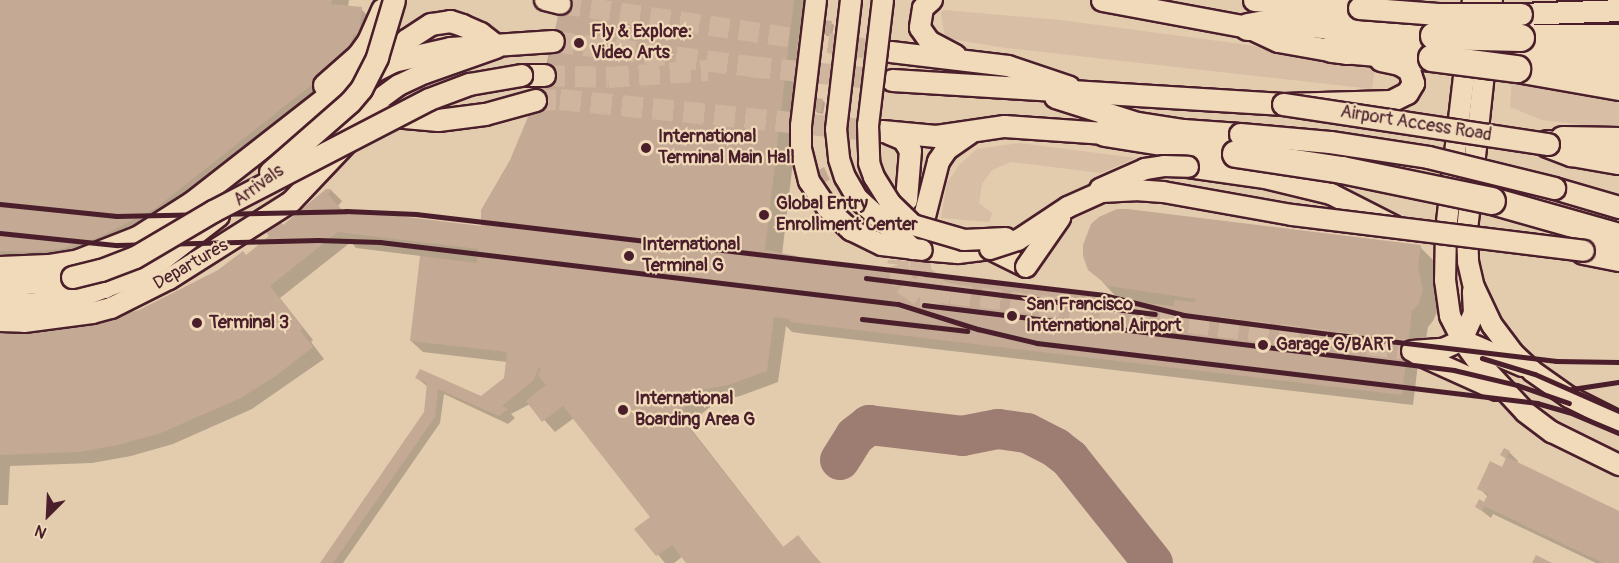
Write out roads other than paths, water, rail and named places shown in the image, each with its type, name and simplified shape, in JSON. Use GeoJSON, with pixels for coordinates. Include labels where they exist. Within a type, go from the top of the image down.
{"type":"FeatureCollection","features":[{"type":"Feature","properties":{"kind":"highway"},"geometry":{"type":"LineString","coordinates":[[1248,27],[1433,47],[1619,61]]}},
{"type":"Feature","properties":{"kind":"highway"},"geometry":{"type":"LineString","coordinates":[[1519,54],[1619,38]]}},
{"type":"Feature","properties":{"kind":"highway"},"geometry":{"type":"LineString","coordinates":[[1332,50],[1433,47]]}},
{"type":"Feature","properties":{"kind":"highway"},"geometry":{"type":"LineString","coordinates":[[1519,54],[1619,87]]}},
{"type":"Feature","properties":{"kind":"highway"},"geometry":{"type":"LineString","coordinates":[[1105,133],[1238,144],[1342,170],[1492,201],[1619,223]]}},
{"type":"Feature","properties":{"kind":"highway"},"geometry":{"type":"LineString","coordinates":[[1548,144],[1568,139],[1619,141]]}},
{"type":"Feature","properties":{"kind":"highway"},"geometry":{"type":"LineString","coordinates":[[1548,144],[1572,153],[1619,161]]}},
{"type":"Feature","properties":{"kind":"highway"},"geometry":{"type":"LineString","coordinates":[[1492,201],[1619,237]]}},
{"type":"Feature","properties":{"kind":"highway"},"geometry":{"type":"LineString","coordinates":[[1584,251],[1619,258]]}},
{"type":"Feature","properties":{"kind":"main road"},"geometry":{"type":"LineString","coordinates":[[816,0],[801,125],[801,149],[809,181],[827,208],[851,230],[882,245],[958,253],[990,249],[1018,240],[1068,207],[1102,192],[1135,190],[1163,192],[1292,215],[1584,251],[1619,250]]}},
{"type":"Feature","properties":{"kind":"main road"},"geometry":{"type":"LineString","coordinates":[[851,0],[837,117],[836,139],[839,159],[845,177],[857,198],[913,249]]}},
{"type":"Feature","properties":{"kind":"main road"},"geometry":{"type":"LineString","coordinates":[[883,0],[868,125],[869,163],[874,177],[890,203],[913,225],[964,240],[991,241],[1015,237],[1040,227],[1122,177],[1145,169],[1164,166],[1256,176],[1291,183],[1331,194],[1396,227]]}},
{"type":"Feature","properties":{"kind":"main road"},"geometry":{"type":"LineString","coordinates":[[932,0],[923,8],[920,17],[924,35],[943,50],[977,62]]}},
{"type":"Feature","properties":{"kind":"main road"},"geometry":{"type":"LineString","coordinates":[[892,80],[1284,104],[1390,101],[1407,93],[1411,88],[1412,76],[1409,70],[1400,64],[1278,41],[1248,27],[1102,0]]}},
{"type":"Feature","properties":{"kind":"main road"},"geometry":{"type":"LineString","coordinates":[[1254,0],[1286,4],[1481,15],[1619,10]]}},
{"type":"Feature","properties":{"kind":"main road"},"geometry":{"type":"LineString","coordinates":[[1323,0],[1359,8]]}},
{"type":"Feature","properties":{"kind":"main road"},"geometry":{"type":"LineString","coordinates":[[1473,0],[1444,258],[1448,306],[1462,340],[1516,404]]}},
{"type":"Feature","properties":{"kind":"main road"},"geometry":{"type":"LineString","coordinates":[[1492,0],[1468,210],[1467,248],[1474,313],[1462,340],[1443,349],[1412,351],[1487,385],[1552,432],[1619,465]]}},
{"type":"Feature","properties":{"kind":"main road"},"geometry":{"type":"LineString","coordinates":[[251,155],[265,133],[358,55],[388,4]]}},
{"type":"Feature","properties":{"kind":"main road"},"geometry":{"type":"LineString","coordinates":[[213,211],[254,185],[350,102],[374,65],[388,4]]}},
{"type":"Feature","properties":{"kind":"main road","name":"Arrivals"},"geometry":{"type":"LineString","coordinates":[[0,267],[48,265],[78,260],[128,241],[192,202],[333,92],[393,61],[405,40],[431,24],[450,21],[502,43]]}},
{"type":"Feature","properties":{"kind":"main road","name":"Arrivals"},"geometry":{"type":"LineString","coordinates":[[0,302],[31,304],[88,294],[105,287],[162,260],[236,202],[381,96],[425,73],[502,43],[553,41]]}},
{"type":"Feature","properties":{"kind":"main road"},"geometry":{"type":"LineString","coordinates":[[891,52],[1008,66],[1079,90]]}},
{"type":"Feature","properties":{"kind":"main road","name":"Departures"},"geometry":{"type":"LineString","coordinates":[[0,285],[50,282],[101,270],[135,257],[213,211],[449,91],[489,79],[544,75]]}},
{"type":"Feature","properties":{"kind":"main road"},"geometry":{"type":"LineString","coordinates":[[1022,87],[1137,123],[1183,130],[1238,144],[1330,142],[1428,157],[1523,179],[1619,207]]}},
{"type":"Feature","properties":{"kind":"main road"},"geometry":{"type":"LineString","coordinates":[[360,113],[438,120],[485,114],[535,100]]}},
{"type":"Feature","properties":{"kind":"main road","name":"Airport Access Road"},"geometry":{"type":"LineString","coordinates":[[1284,104],[1548,144]]}},
{"type":"Feature","properties":{"kind":"main road"},"geometry":{"type":"LineString","coordinates":[[906,200],[910,150],[903,139],[882,132],[936,136],[1004,126],[1105,133],[1183,130]]}},
{"type":"Feature","properties":{"kind":"main road"},"geometry":{"type":"LineString","coordinates":[[924,216],[932,177],[946,149],[967,134],[983,129]]}},
{"type":"Feature","properties":{"kind":"main road","name":"Departures"},"geometry":{"type":"LineString","coordinates":[[0,321],[24,322],[92,313],[111,308],[169,279],[291,202],[350,140]]}},
{"type":"Feature","properties":{"kind":"main road"},"geometry":{"type":"LineString","coordinates":[[990,249],[1026,267],[1068,207]]}},
{"type":"Feature","properties":{"kind":"main road"},"geometry":{"type":"LineString","coordinates":[[105,287],[128,241]]}},
{"type":"Feature","properties":{"kind":"main road"},"geometry":{"type":"LineString","coordinates":[[1471,274],[1478,298],[1492,325],[1514,354],[1532,371],[1569,397],[1619,422]]}},
{"type":"Feature","properties":{"kind":"main road"},"geometry":{"type":"LineString","coordinates":[[1462,340],[1532,371]]}},
{"type":"Feature","properties":{"kind":"tunnel"},"geometry":{"type":"LineString","coordinates":[[561,4],[891,52]]}},
{"type":"Feature","properties":{"kind":"tunnel"},"geometry":{"type":"LineString","coordinates":[[553,41],[750,66],[892,80]]}},
{"type":"Feature","properties":{"kind":"tunnel"},"geometry":{"type":"LineString","coordinates":[[544,75],[608,77],[708,70]]}},
{"type":"Feature","properties":{"kind":"tunnel"},"geometry":{"type":"LineString","coordinates":[[535,100],[560,99],[882,131]]}},
{"type":"Feature","properties":{"kind":"tunnel"},"geometry":{"type":"LineString","coordinates":[[924,216],[919,250],[921,273],[939,290],[951,294]]}},
{"type":"Feature","properties":{"kind":"tunnel"},"geometry":{"type":"LineString","coordinates":[[901,229],[898,264],[903,283],[920,295],[951,294]]}},
{"type":"Feature","properties":{"kind":"tunnel"},"geometry":{"type":"LineString","coordinates":[[951,294],[1412,351]]}},
{"type":"Feature","properties":{"kind":"railway"},"geometry":{"type":"LineString","coordinates":[[0,204],[116,216],[346,211],[416,214],[1104,295],[1184,315],[1339,335],[1556,361],[1619,362]]}},
{"type":"Feature","properties":{"kind":"railway"},"geometry":{"type":"LineString","coordinates":[[0,233],[117,245],[318,240],[380,242],[898,304],[978,329],[1037,343],[1537,403],[1569,412],[1619,433]]}},
{"type":"Feature","properties":{"kind":"railway"},"geometry":{"type":"LineString","coordinates":[[866,278],[1155,314]]}},
{"type":"Feature","properties":{"kind":"railway"},"geometry":{"type":"LineString","coordinates":[[924,305],[1454,370],[1517,385],[1569,403]]}},
{"type":"Feature","properties":{"kind":"railway"},"geometry":{"type":"LineString","coordinates":[[862,319],[967,331]]}},
{"type":"Feature","properties":{"kind":"railway"},"geometry":{"type":"LineString","coordinates":[[1482,358],[1535,374],[1619,411]]}},
{"type":"Feature","properties":{"kind":"railway"},"geometry":{"type":"LineString","coordinates":[[1572,389],[1619,382]]}},
{"type":"Feature","properties":{"kind":"place","name":"Fly & Explore: Video Arts"},"geometry":{"type":"Point","coordinates":[579,43]}},
{"type":"Feature","properties":{"kind":"place","name":"International Terminal Main Hall"},"geometry":{"type":"Point","coordinates":[646,148]}},
{"type":"Feature","properties":{"kind":"place","name":"Global Entry Enrollment Center"},"geometry":{"type":"Point","coordinates":[764,215]}},
{"type":"Feature","properties":{"kind":"place","name":"International Terminal G"},"geometry":{"type":"Point","coordinates":[629,256]}},
{"type":"Feature","properties":{"kind":"place","name":"San Francisco International Airport"},"geometry":{"type":"Point","coordinates":[1012,316]}},
{"type":"Feature","properties":{"kind":"place","name":"Terminal 3"},"geometry":{"type":"Point","coordinates":[197,323]}},
{"type":"Feature","properties":{"kind":"place","name":"Garage G/BART"},"geometry":{"type":"Point","coordinates":[1263,345]}},
{"type":"Feature","properties":{"kind":"place","name":"International Boarding Area G"},"geometry":{"type":"Point","coordinates":[623,410]}}]}
